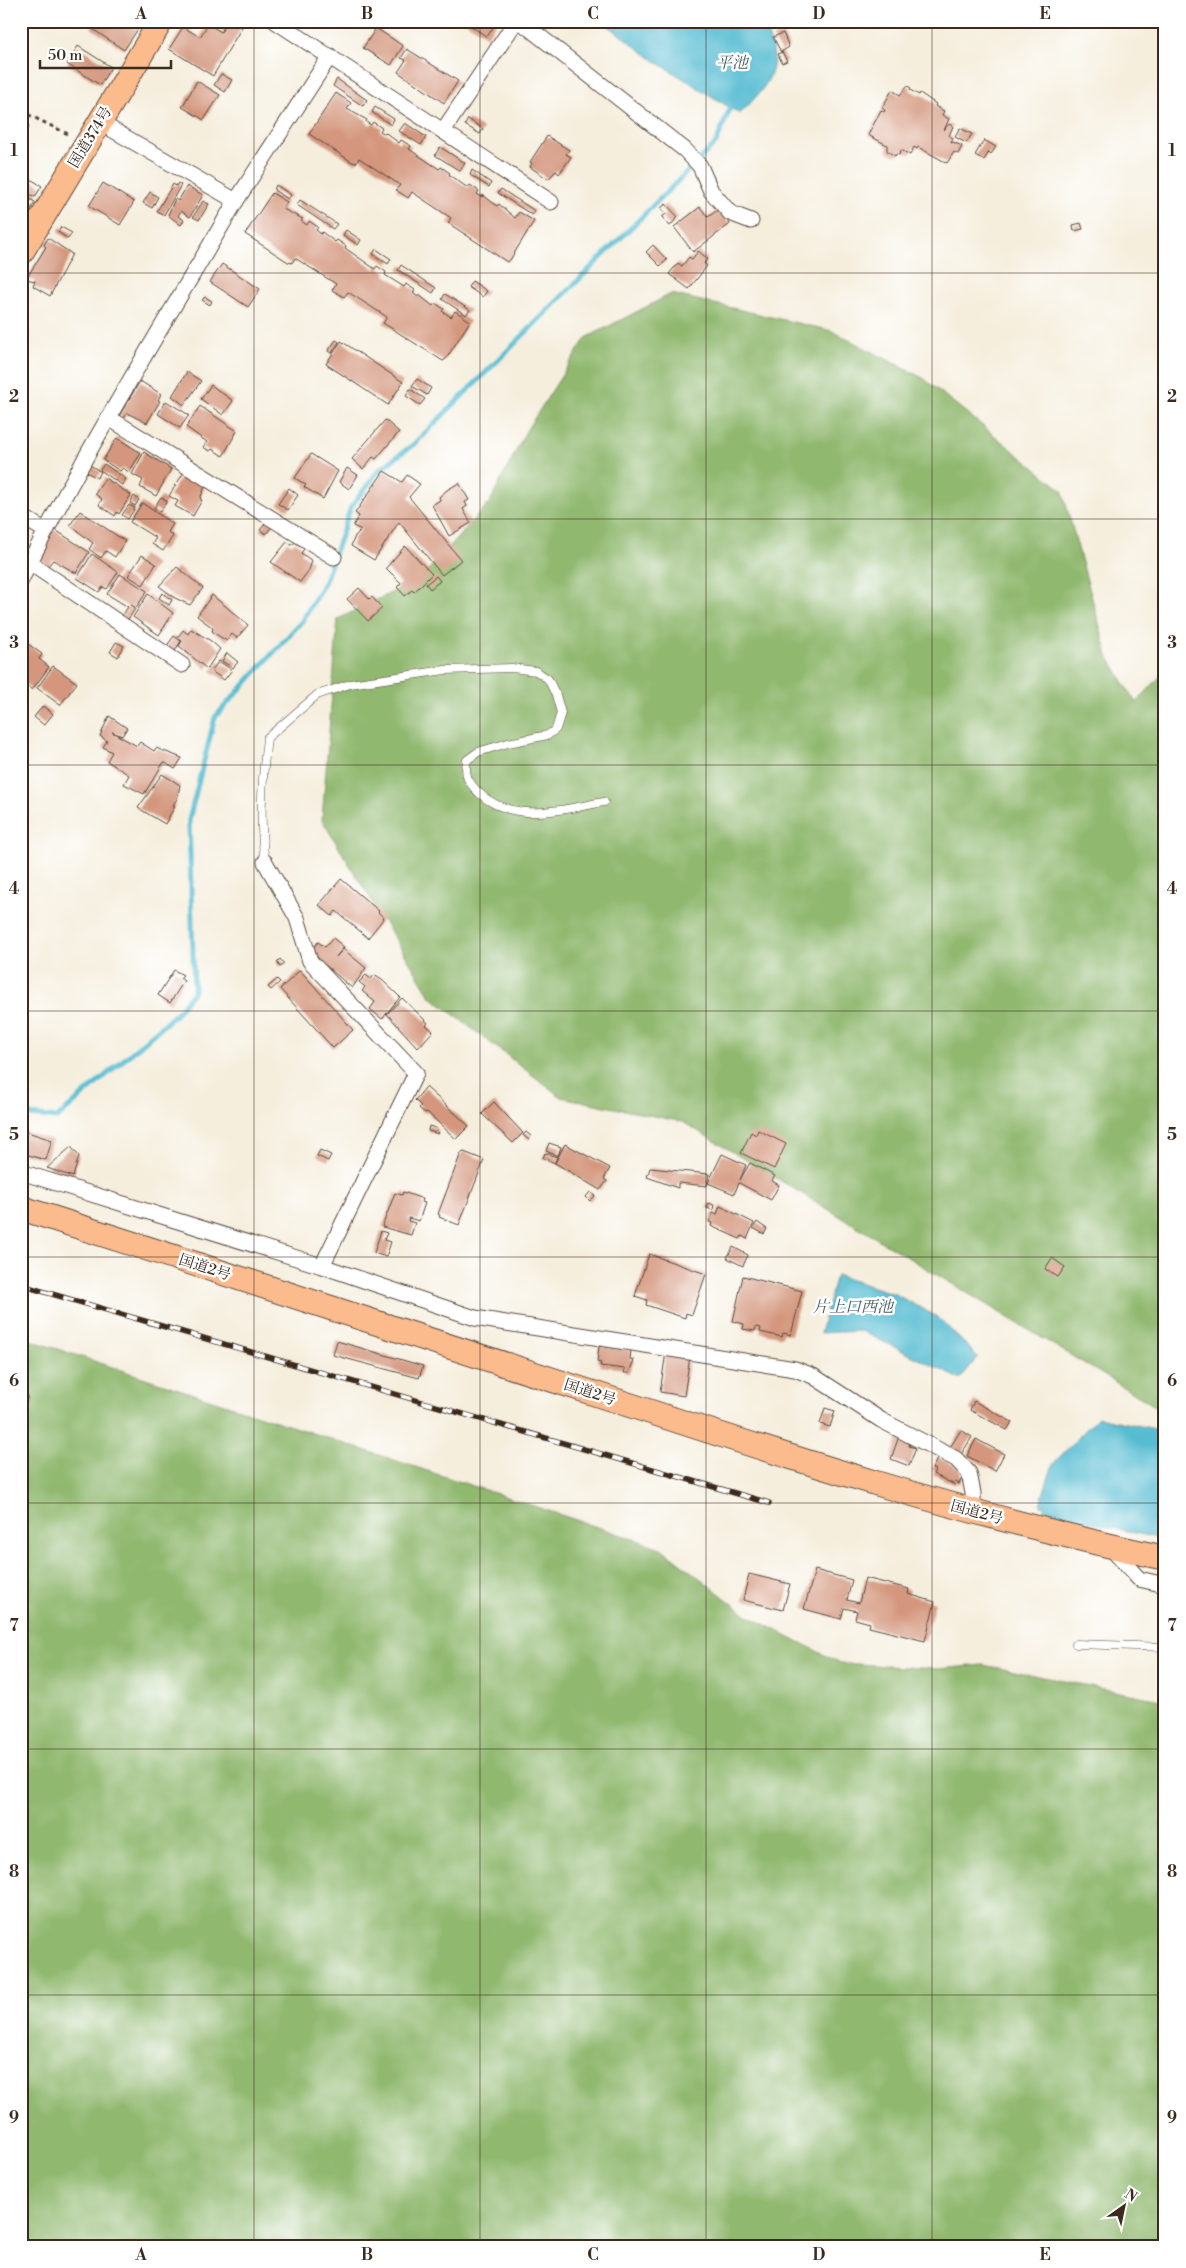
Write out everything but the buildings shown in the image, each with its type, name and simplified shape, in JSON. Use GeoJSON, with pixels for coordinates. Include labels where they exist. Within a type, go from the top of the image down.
{"type":"FeatureCollection","features":[{"type":"Feature","properties":{"kind":"highway","name":"国道374号"},"geometry":{"type":"LineString","coordinates":[[21,254],[161,21]]}},
{"type":"Feature","properties":{"kind":"highway","name":"国道2号"},"geometry":{"type":"LineString","coordinates":[[21,1208],[738,1441],[973,1511],[1110,1547],[1165,1558]]}},
{"type":"Feature","properties":{"kind":"street"},"geometry":{"type":"LineString","coordinates":[[275,21],[551,202]]}},
{"type":"Feature","properties":{"kind":"street"},"geometry":{"type":"LineString","coordinates":[[443,131],[518,21],[685,150],[700,166],[712,191],[730,213],[751,221]]}},
{"type":"Feature","properties":{"kind":"street"},"geometry":{"type":"LineString","coordinates":[[21,580],[109,418],[236,201],[330,56]]}},
{"type":"Feature","properties":{"kind":"street"},"geometry":{"type":"LineString","coordinates":[[99,122],[236,201]]}},
{"type":"Feature","properties":{"kind":"street"},"geometry":{"type":"LineString","coordinates":[[109,418],[334,557]]}},
{"type":"Feature","properties":{"kind":"street"},"geometry":{"type":"LineString","coordinates":[[21,516],[46,531]]}},
{"type":"Feature","properties":{"kind":"street"},"geometry":{"type":"LineString","coordinates":[[30,563],[182,665]]}},
{"type":"Feature","properties":{"kind":"street"},"geometry":{"type":"LineString","coordinates":[[265,862],[297,918],[310,960],[416,1073],[322,1266]]}},
{"type":"Feature","properties":{"kind":"street"},"geometry":{"type":"LineString","coordinates":[[21,1172],[322,1266],[475,1318],[628,1344],[670,1348],[777,1365],[804,1372],[881,1420],[956,1459],[969,1473],[973,1493],[973,1511]]}},
{"type":"Feature","properties":{"kind":"street"},"geometry":{"type":"LineString","coordinates":[[1110,1547],[1139,1579],[1165,1585]]}},
{"type":"Feature","properties":{"kind":"lane"},"geometry":{"type":"LineString","coordinates":[[265,862],[260,830],[262,781],[267,738],[317,695],[350,684],[394,676],[445,670],[512,668],[536,670],[548,680],[556,695],[561,713],[556,729],[541,737],[508,743],[478,752],[467,760],[465,771],[468,782],[483,796],[503,809],[514,812],[545,812],[604,802]]}},
{"type":"Feature","properties":{"kind":"lane"},"geometry":{"type":"LineString","coordinates":[[1076,1644],[1165,1647]]}},
{"type":"Feature","properties":{"kind":"path"},"geometry":{"type":"LineString","coordinates":[[21,111],[87,142]]}},
{"type":"Feature","properties":{"kind":"green space"},"geometry":{"type":"Polygon","coordinates":[[[671,294],[832,331],[923,378],[1062,490],[1108,656],[1136,703],[1165,671],[1165,1412],[683,1122],[561,1097],[431,997],[322,820],[338,619],[421,578],[490,502],[526,431],[586,338],[671,294]]]}},
{"type":"Feature","properties":{"kind":"green space"},"geometry":{"type":"Polygon","coordinates":[[[21,1337],[661,1548],[747,1615],[840,1663],[937,1669],[983,1665],[1165,1701],[1165,2247],[21,2247],[21,1337]]]}},
{"type":"Feature","properties":{"kind":"water","name":"平池"},"geometry":{"type":"Polygon","coordinates":[[[602,21],[760,21],[773,49],[774,61],[772,72],[760,92],[740,114],[655,61],[602,21]]]}},
{"type":"Feature","properties":{"kind":"water","name":"片上口西池"},"geometry":{"type":"Polygon","coordinates":[[[836,1275],[895,1294],[939,1318],[978,1357],[960,1379],[861,1331],[820,1333],[836,1275]]]}},
{"type":"Feature","properties":{"kind":"water"},"geometry":{"type":"Polygon","coordinates":[[[1098,1417],[1160,1430],[1165,1429],[1165,1540],[1049,1513],[1040,1504],[1053,1464],[1098,1417]]]}},
{"type":"Feature","properties":{"kind":"waterway"},"geometry":{"type":"LineString","coordinates":[[21,1114],[57,1118],[176,1014],[194,991],[189,820],[215,717],[302,621],[325,581],[351,507],[379,470],[414,444],[716,143],[730,108]]}},
{"type":"Feature","properties":{"kind":"railway"},"geometry":{"type":"LineString","coordinates":[[21,1285],[769,1503]]}}]}
